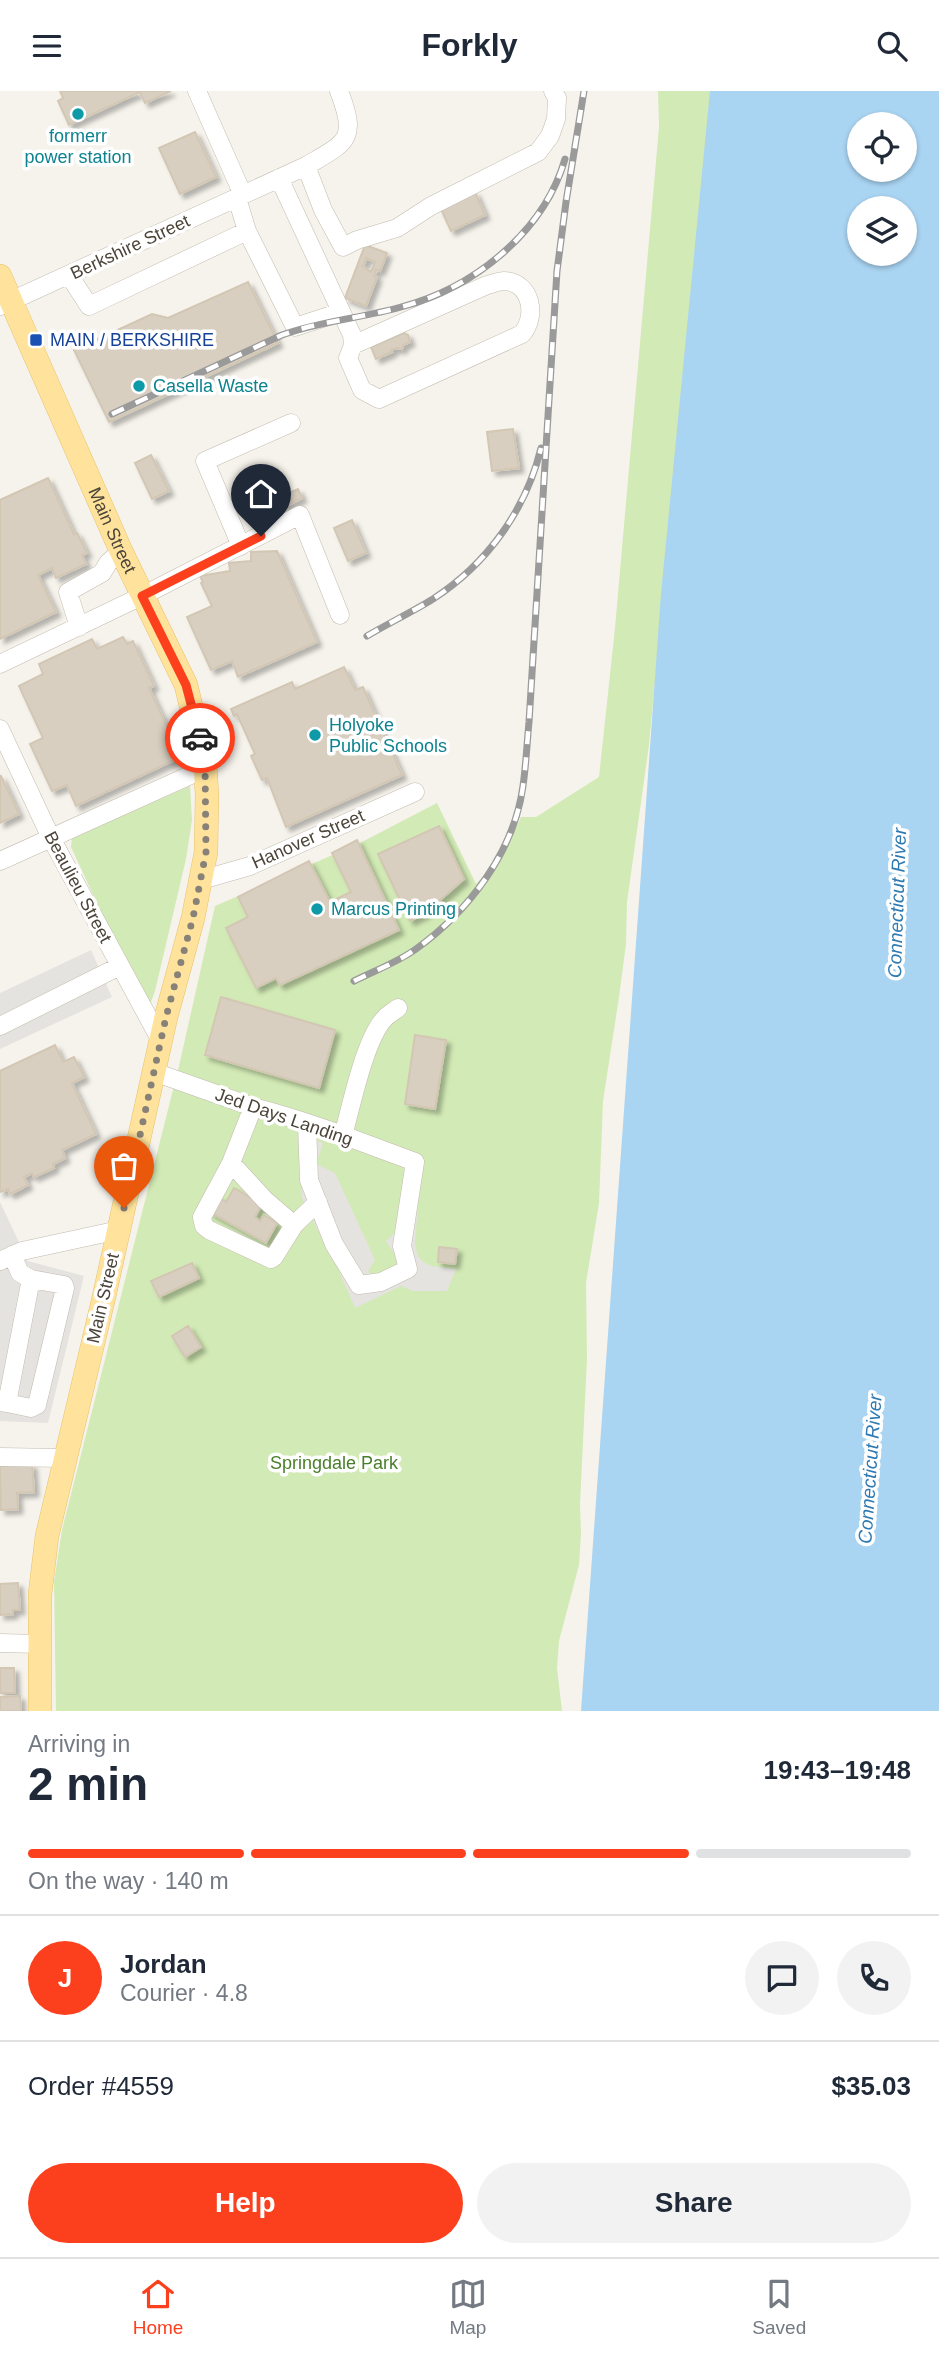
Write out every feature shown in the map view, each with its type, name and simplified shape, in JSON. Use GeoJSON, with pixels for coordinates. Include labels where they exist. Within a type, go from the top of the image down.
{"type":"FeatureCollection","features":[{"type":"Feature","properties":{"kind":"main road","name":"Main Street"},"geometry":{"type":"LineString","coordinates":[[0,276],[3,297],[186,685],[205,768],[206,852],[201,880],[161,1041],[47,1536],[40,1594],[40,1711]]}},
{"type":"Feature","properties":{"kind":"street"},"geometry":{"type":"LineString","coordinates":[[197,91],[246,194],[247,230],[295,327],[341,312]]}},
{"type":"Feature","properties":{"kind":"street","name":"Berkshire Street"},"geometry":{"type":"LineString","coordinates":[[3,297],[69,275],[306,166],[344,142],[349,127],[347,111],[339,91]]}},
{"type":"Feature","properties":{"kind":"street"},"geometry":{"type":"LineString","coordinates":[[306,166],[323,209],[343,247],[397,228],[431,206],[538,152],[550,136],[556,119],[557,98],[553,91]]}},
{"type":"Feature","properties":{"kind":"street"},"geometry":{"type":"LineString","coordinates":[[279,179],[352,335],[353,345],[348,358],[356,379],[362,390],[379,399],[522,334],[530,321],[530,305],[520,288],[502,281],[487,285],[353,345]]}},
{"type":"Feature","properties":{"kind":"street"},"geometry":{"type":"LineString","coordinates":[[69,275],[89,306],[247,230]]}},
{"type":"Feature","properties":{"kind":"street"},"geometry":{"type":"LineString","coordinates":[[241,546],[205,461],[291,423]]}},
{"type":"Feature","properties":{"kind":"street"},"geometry":{"type":"LineString","coordinates":[[0,664],[142,596],[300,515],[341,615]]}},
{"type":"Feature","properties":{"kind":"street"},"geometry":{"type":"LineString","coordinates":[[79,627],[68,592],[102,573],[121,551]]}},
{"type":"Feature","properties":{"kind":"street","name":"Beaulieu Street"},"geometry":{"type":"LineString","coordinates":[[0,729],[51,838],[161,1041]]}},
{"type":"Feature","properties":{"kind":"street"},"geometry":{"type":"LineString","coordinates":[[0,861],[205,768]]}},
{"type":"Feature","properties":{"kind":"street","name":"Hanover Street"},"geometry":{"type":"LineString","coordinates":[[201,880],[250,866],[415,792]]}},
{"type":"Feature","properties":{"kind":"street"},"geometry":{"type":"LineString","coordinates":[[0,1025],[120,966]]}},
{"type":"Feature","properties":{"kind":"street"},"geometry":{"type":"LineString","coordinates":[[343,1136],[362,1065],[383,1019],[398,1008]]}},
{"type":"Feature","properties":{"kind":"street","name":"Jed Days Landing"},"geometry":{"type":"LineString","coordinates":[[154,1072],[415,1161],[402,1246],[408,1269],[381,1282],[359,1285],[334,1244],[318,1202]]}},
{"type":"Feature","properties":{"kind":"street"},"geometry":{"type":"LineString","coordinates":[[253,1107],[230,1163],[202,1217],[204,1226],[209,1230],[271,1259],[295,1226],[318,1202],[309,1179],[307,1124]]}},
{"type":"Feature","properties":{"kind":"street"},"geometry":{"type":"LineString","coordinates":[[230,1163],[295,1226]]}},
{"type":"Feature","properties":{"kind":"street"},"geometry":{"type":"LineString","coordinates":[[31,1279],[3,1402],[31,1408],[37,1405],[65,1288],[57,1283],[31,1279],[20,1273],[4,1255],[119,1230]]}},
{"type":"Feature","properties":{"kind":"street"},"geometry":{"type":"LineString","coordinates":[[0,1457],[65,1458]]}},
{"type":"Feature","properties":{"kind":"street"},"geometry":{"type":"LineString","coordinates":[[0,1643],[39,1644]]}},
{"type":"Feature","properties":{"kind":"green space","name":"Springdale Park"},"geometry":{"type":"Polygon","coordinates":[[[658,91],[711,91],[649,745],[627,902],[626,944],[603,1101],[599,1203],[586,1283],[587,1359],[581,1533],[579,1565],[559,1641],[557,1668],[562,1711],[56,1711],[54,1582],[62,1530],[179,1066],[215,906],[358,844],[437,803],[476,884],[502,852],[521,817],[536,817],[599,777],[615,628],[659,127],[658,91]]]}},
{"type":"Feature","properties":{"kind":"green space"},"geometry":{"type":"Polygon","coordinates":[[[190,786],[192,820],[186,859],[155,991],[151,1002],[142,1001],[71,847],[72,838],[190,786]]]}},
{"type":"Feature","properties":{"kind":"shaded area"},"geometry":{"type":"Polygon","coordinates":[[[91,950],[112,997],[0,1049],[0,993],[91,950]]]}},
{"type":"Feature","properties":{"kind":"shaded area"},"geometry":{"type":"Polygon","coordinates":[[[307,1138],[323,1143],[316,1164],[335,1173],[375,1260],[368,1271],[376,1280],[402,1266],[386,1241],[403,1225],[420,1178],[415,1244],[418,1256],[423,1262],[456,1269],[447,1291],[413,1291],[401,1286],[355,1308],[340,1274],[349,1268],[346,1258],[334,1263],[302,1198],[301,1173],[307,1138]]]}},
{"type":"Feature","properties":{"kind":"shaded area"},"geometry":{"type":"Polygon","coordinates":[[[0,1202],[28,1261],[84,1276],[48,1423],[0,1421],[0,1202]]]}},
{"type":"Feature","properties":{"kind":"water","name":"Connecticut River"},"geometry":{"type":"Polygon","coordinates":[[[710,91],[939,91],[939,1711],[581,1711],[661,594],[710,91]]]}},
{"type":"Feature","properties":{"kind":"building","name":"formerr power station"},"geometry":{"type":"Polygon","coordinates":[[[60,91],[171,91],[145,103],[140,92],[69,125],[58,101],[63,98],[60,91]]]}},
{"type":"Feature","properties":{"kind":"building"},"geometry":{"type":"Polygon","coordinates":[[[195,132],[216,177],[180,194],[159,148],[195,132]]]}},
{"type":"Feature","properties":{"kind":"building"},"geometry":{"type":"Polygon","coordinates":[[[475,192],[485,215],[451,231],[440,207],[475,192]]]}},
{"type":"Feature","properties":{"kind":"building"},"geometry":{"type":"Polygon","coordinates":[[[365,245],[387,253],[380,271],[376,270],[374,276],[377,277],[366,306],[345,298],[365,245]],[[366,258],[363,266],[371,272],[375,262],[366,258]]]}},
{"type":"Feature","properties":{"kind":"building","name":"Casella Waste"},"geometry":{"type":"Polygon","coordinates":[[[248,282],[278,343],[109,422],[74,350],[152,314],[168,318],[248,282]]]}},
{"type":"Feature","properties":{"kind":"building"},"geometry":{"type":"Polygon","coordinates":[[[404,333],[408,335],[410,342],[403,345],[402,349],[391,350],[392,352],[376,359],[371,347],[404,333]]]}},
{"type":"Feature","properties":{"kind":"building"},"geometry":{"type":"Polygon","coordinates":[[[513,429],[519,468],[492,471],[487,432],[513,429]]]}},
{"type":"Feature","properties":{"kind":"building"},"geometry":{"type":"Polygon","coordinates":[[[151,455],[169,491],[152,499],[135,463],[151,455]]]}},
{"type":"Feature","properties":{"kind":"building"},"geometry":{"type":"Polygon","coordinates":[[[48,478],[74,534],[77,533],[87,553],[82,555],[86,564],[56,578],[52,568],[38,575],[56,612],[0,639],[0,500],[48,478]]]}},
{"type":"Feature","properties":{"kind":"building"},"geometry":{"type":"Polygon","coordinates":[[[298,489],[302,498],[283,508],[278,498],[298,489]]]}},
{"type":"Feature","properties":{"kind":"building"},"geometry":{"type":"Polygon","coordinates":[[[352,520],[366,553],[348,561],[334,528],[352,520]]]}},
{"type":"Feature","properties":{"kind":"building"},"geometry":{"type":"Polygon","coordinates":[[[277,551],[317,642],[238,677],[232,661],[211,670],[187,617],[212,606],[200,576],[230,571],[229,563],[251,561],[251,552],[277,551]]]}},
{"type":"Feature","properties":{"kind":"building"},"geometry":{"type":"Polygon","coordinates":[[[123,637],[127,644],[133,641],[154,686],[149,688],[181,757],[76,806],[67,785],[52,791],[30,744],[43,738],[19,686],[43,674],[39,664],[92,639],[97,649],[123,637]]]}},
{"type":"Feature","properties":{"kind":"building","name":"Holyoke Public Schools"},"geometry":{"type":"Polygon","coordinates":[[[344,667],[355,690],[363,687],[402,775],[286,827],[267,778],[262,780],[251,756],[255,754],[237,714],[234,716],[231,709],[292,682],[295,689],[344,667]]]}},
{"type":"Feature","properties":{"kind":"building"},"geometry":{"type":"Polygon","coordinates":[[[0,777],[19,814],[0,823],[0,777]]]}},
{"type":"Feature","properties":{"kind":"building"},"geometry":{"type":"Polygon","coordinates":[[[439,826],[464,879],[424,914],[410,921],[378,854],[439,826]]]}},
{"type":"Feature","properties":{"kind":"building","name":"Marcus Printing"},"geometry":{"type":"Polygon","coordinates":[[[357,840],[399,930],[280,985],[276,978],[256,988],[226,928],[248,917],[238,897],[309,861],[330,902],[351,892],[332,853],[357,840]]]}},
{"type":"Feature","properties":{"kind":"building"},"geometry":{"type":"Polygon","coordinates":[[[221,997],[335,1030],[319,1088],[205,1055],[221,997]]]}},
{"type":"Feature","properties":{"kind":"building"},"geometry":{"type":"Polygon","coordinates":[[[415,1035],[446,1040],[435,1109],[405,1104],[415,1035]]]}},
{"type":"Feature","properties":{"kind":"building"},"geometry":{"type":"Polygon","coordinates":[[[55,1045],[63,1062],[74,1057],[84,1077],[72,1083],[96,1134],[62,1150],[65,1158],[53,1164],[54,1168],[34,1177],[32,1173],[24,1177],[28,1185],[10,1194],[8,1189],[0,1192],[0,1071],[55,1045]]]}},
{"type":"Feature","properties":{"kind":"building"},"geometry":{"type":"Polygon","coordinates":[[[234,1188],[262,1204],[255,1217],[260,1221],[264,1215],[277,1223],[266,1243],[210,1212],[218,1197],[226,1202],[234,1188]]]}},
{"type":"Feature","properties":{"kind":"building"},"geometry":{"type":"Polygon","coordinates":[[[439,1247],[457,1249],[455,1264],[438,1262],[439,1247]]]}},
{"type":"Feature","properties":{"kind":"building"},"geometry":{"type":"Polygon","coordinates":[[[192,1263],[199,1278],[159,1297],[151,1281],[192,1263]]]}},
{"type":"Feature","properties":{"kind":"building"},"geometry":{"type":"Polygon","coordinates":[[[188,1326],[201,1347],[185,1357],[172,1336],[188,1326]]]}},
{"type":"Feature","properties":{"kind":"building"},"geometry":{"type":"Polygon","coordinates":[[[32,1464],[34,1492],[17,1493],[18,1509],[1,1510],[0,1466],[32,1464]]]}},
{"type":"Feature","properties":{"kind":"building"},"geometry":{"type":"Polygon","coordinates":[[[18,1583],[20,1610],[13,1610],[13,1614],[0,1615],[0,1584],[18,1583]]]}},
{"type":"Feature","properties":{"kind":"building"},"geometry":{"type":"Polygon","coordinates":[[[0,1668],[14,1668],[15,1693],[0,1693],[0,1668]]]}},
{"type":"Feature","properties":{"kind":"building"},"geometry":{"type":"Polygon","coordinates":[[[20,1696],[21,1711],[0,1711],[0,1697],[20,1696]]]}},
{"type":"Feature","properties":{"kind":"railway"},"geometry":{"type":"LineString","coordinates":[[354,981],[409,954],[454,917],[471,898],[499,857],[518,810],[529,722],[557,271],[584,91]]}},
{"type":"Feature","properties":{"kind":"railway"},"geometry":{"type":"LineString","coordinates":[[112,414],[282,335],[311,326],[401,307],[454,286],[479,271],[523,233],[555,186],[565,159]]}},
{"type":"Feature","properties":{"kind":"railway"},"geometry":{"type":"LineString","coordinates":[[367,636],[433,599],[453,585],[487,552],[502,534],[525,493],[541,448]]}},
{"type":"Feature","properties":{"kind":"way so far"},"geometry":{"type":"LineString","coordinates":[[124,1208],[166,1017],[193,918],[206,852],[205,764],[200,738]]}},
{"type":"Feature","properties":{"kind":"place","name":"formerr power station"},"geometry":{"type":"Point","coordinates":[78,114]}},
{"type":"Feature","properties":{"kind":"place","name":"MAIN / BERKSHIRE"},"geometry":{"type":"Point","coordinates":[36,340]}},
{"type":"Feature","properties":{"kind":"place","name":"Casella Waste"},"geometry":{"type":"Point","coordinates":[139,386]}},
{"type":"Feature","properties":{"kind":"place","name":"Holyoke Public Schools"},"geometry":{"type":"Point","coordinates":[315,735]}},
{"type":"Feature","properties":{"kind":"place","name":"Marcus Printing"},"geometry":{"type":"Point","coordinates":[317,909]}},
{"type":"Feature","properties":{"kind":"route"},"geometry":{"type":"LineString","coordinates":[[200,738],[186,685],[142,596],[261,536]]}}]}
